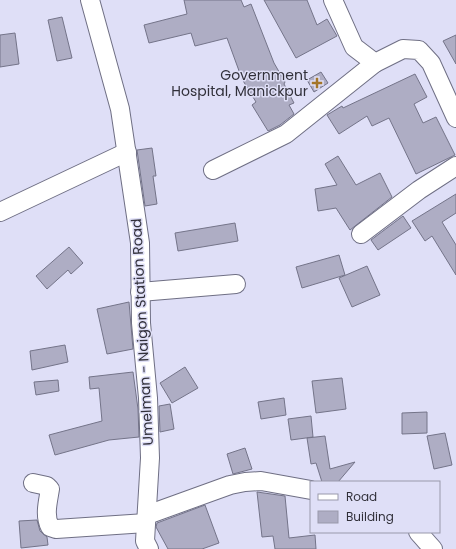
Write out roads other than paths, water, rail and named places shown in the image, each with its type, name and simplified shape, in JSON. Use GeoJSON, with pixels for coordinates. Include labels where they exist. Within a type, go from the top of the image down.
{"type":"FeatureCollection","features":[{"type":"Feature","properties":{"kind":"street","name":"Umelman - Naigon Station Road"},"geometry":{"type":"LineString","coordinates":[[90,0],[120,108],[140,243],[141,323],[148,398],[150,458],[145,541],[149,549]]}},
{"type":"Feature","properties":{"kind":"street"},"geometry":{"type":"LineString","coordinates":[[332,0],[354,47],[376,63]]}},
{"type":"Feature","properties":{"kind":"street"},"geometry":{"type":"LineString","coordinates":[[213,170],[286,134],[376,63],[403,49],[419,50],[431,63],[456,118]]}},
{"type":"Feature","properties":{"kind":"street"},"geometry":{"type":"LineString","coordinates":[[0,212],[127,152]]}},
{"type":"Feature","properties":{"kind":"street"},"geometry":{"type":"LineString","coordinates":[[361,234],[419,190],[456,166]]}},
{"type":"Feature","properties":{"kind":"street"},"geometry":{"type":"LineString","coordinates":[[140,292],[236,284]]}},
{"type":"Feature","properties":{"kind":"street"},"geometry":{"type":"LineString","coordinates":[[33,483],[48,486],[50,489],[47,510],[48,522],[50,527],[56,529],[146,519],[230,485],[245,482],[261,481],[310,490]]}},
{"type":"Feature","properties":{"kind":"street"},"geometry":{"type":"LineString","coordinates":[[419,533],[433,549]]}},
{"type":"Feature","properties":{"kind":"place","name":"Government Hospital, Manickpur"},"geometry":{"type":"Point","coordinates":[317,83]}}]}
